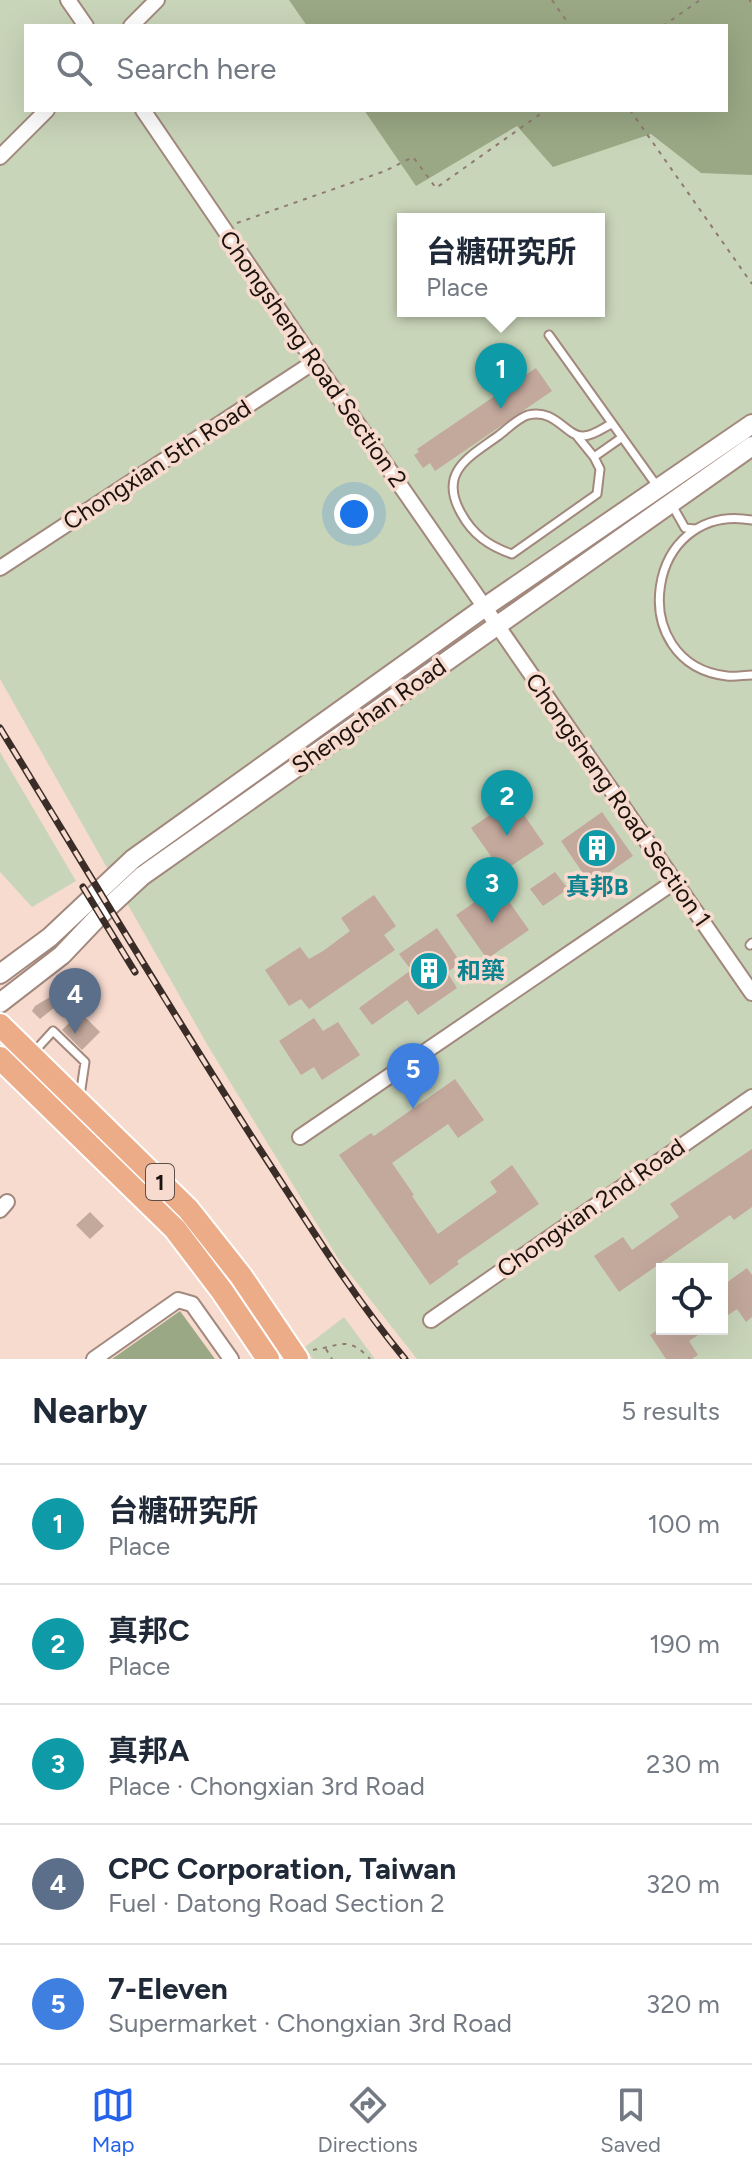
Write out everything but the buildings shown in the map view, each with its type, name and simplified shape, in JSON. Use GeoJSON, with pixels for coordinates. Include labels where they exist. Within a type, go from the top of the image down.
{"type":"FeatureCollection","features":[{"type":"Feature","properties":{"kind":"main road","name":"1"},"geometry":{"type":"LineString","coordinates":[[0,1025],[188,1209],[302,1355]]}},
{"type":"Feature","properties":{"kind":"main road","name":"1"},"geometry":{"type":"LineString","coordinates":[[0,1058],[175,1229],[268,1359]]}},
{"type":"Feature","properties":{"kind":"street"},"geometry":{"type":"LineString","coordinates":[[68,0],[85,24]]}},
{"type":"Feature","properties":{"kind":"street"},"geometry":{"type":"LineString","coordinates":[[133,24],[157,0]]}},
{"type":"Feature","properties":{"kind":"street"},"geometry":{"type":"LineString","coordinates":[[0,157],[45,112]]}},
{"type":"Feature","properties":{"kind":"street","name":"Chongsheng Road Section 2"},"geometry":{"type":"LineString","coordinates":[[144,112],[485,607]]}},
{"type":"Feature","properties":{"kind":"street","name":"Chongxian 5th Road"},"geometry":{"type":"LineString","coordinates":[[0,568],[314,362]]}},
{"type":"Feature","properties":{"kind":"street","name":"Shengchan Road"},"geometry":{"type":"LineString","coordinates":[[0,1003],[62,955],[142,876],[497,625],[665,496],[752,424]]}},
{"type":"Feature","properties":{"kind":"street","name":"Shengchan Road"},"geometry":{"type":"LineString","coordinates":[[0,974],[50,937],[133,859],[485,607],[752,446]]}},
{"type":"Feature","properties":{"kind":"street","name":"Chongsheng Road Section 1"},"geometry":{"type":"LineString","coordinates":[[485,607],[752,993]]}},
{"type":"Feature","properties":{"kind":"street"},"geometry":{"type":"LineString","coordinates":[[300,1137],[674,882]]}},
{"type":"Feature","properties":{"kind":"street","name":"Chongxian 2nd Road"},"geometry":{"type":"LineString","coordinates":[[431,1320],[752,1097]]}},
{"type":"Feature","properties":{"kind":"street"},"geometry":{"type":"LineString","coordinates":[[94,1359],[178,1300],[192,1304],[231,1359]]}},
{"type":"Feature","properties":{"kind":"lane"},"geometry":{"type":"LineString","coordinates":[[549,335],[685,528],[697,529]]}},
{"type":"Feature","properties":{"kind":"lane"},"geometry":{"type":"LineString","coordinates":[[528,415],[554,417],[577,436],[600,469],[597,494],[512,554],[479,538],[460,513],[454,495],[454,474],[462,462],[528,415]]}},
{"type":"Feature","properties":{"kind":"lane"},"geometry":{"type":"LineString","coordinates":[[577,436],[587,436],[611,424]]}},
{"type":"Feature","properties":{"kind":"lane"},"geometry":{"type":"LineString","coordinates":[[594,457],[621,438]]}},
{"type":"Feature","properties":{"kind":"lane"},"geometry":{"type":"LineString","coordinates":[[752,520],[739,517],[713,521],[697,529],[671,552],[660,577],[658,604],[664,630],[679,652],[701,668],[727,676],[752,675]]}},
{"type":"Feature","properties":{"kind":"lane"},"geometry":{"type":"LineString","coordinates":[[31,1055],[53,1031],[85,1062],[80,1103]]}},
{"type":"Feature","properties":{"kind":"path"},"geometry":{"type":"LineString","coordinates":[[552,0],[569,24]]}},
{"type":"Feature","properties":{"kind":"path"},"geometry":{"type":"LineString","coordinates":[[666,24],[700,0]]}},
{"type":"Feature","properties":{"kind":"path"},"geometry":{"type":"LineString","coordinates":[[223,228],[385,171],[413,157],[436,188],[543,112]]}},
{"type":"Feature","properties":{"kind":"path"},"geometry":{"type":"LineString","coordinates":[[631,112],[752,284]]}},
{"type":"Feature","properties":{"kind":"path"},"geometry":{"type":"LineString","coordinates":[[302,1355],[343,1342],[358,1346],[370,1359]]}},
{"type":"Feature","properties":{"kind":"path"},"geometry":{"type":"LineString","coordinates":[[326,1348],[332,1359]]}},
{"type":"Feature","properties":{"kind":"green space"},"geometry":{"type":"Polygon","coordinates":[[[0,0],[752,0],[752,1359],[417,1359],[339,1260],[208,1046],[0,679],[0,0]]]}},
{"type":"Feature","properties":{"kind":"green space"},"geometry":{"type":"Polygon","coordinates":[[[289,0],[752,0],[752,175],[701,173],[651,134],[553,167],[517,126],[416,186],[365,112],[728,112],[728,24],[306,24],[289,0]]]}},
{"type":"Feature","properties":{"kind":"green space"},"geometry":{"type":"Polygon","coordinates":[[[0,752],[76,881],[32,907],[0,872],[0,752]]]}},
{"type":"Feature","properties":{"kind":"green space"},"geometry":{"type":"Polygon","coordinates":[[[180,1311],[215,1359],[112,1359],[180,1311]]]}},
{"type":"Feature","properties":{"kind":"green space"},"geometry":{"type":"Polygon","coordinates":[[[344,1317],[375,1359],[313,1359],[305,1347],[344,1317]]]}},
{"type":"Feature","properties":{"kind":"railway"},"geometry":{"type":"LineString","coordinates":[[0,728],[257,1145],[347,1282],[405,1359]]}},
{"type":"Feature","properties":{"kind":"railway"},"geometry":{"type":"LineString","coordinates":[[83,887],[135,972]]}},
{"type":"Feature","properties":{"kind":"place","name":"台糖研究所"},"geometry":{"type":"Point","coordinates":[501,409]}},
{"type":"Feature","properties":{"kind":"place","name":"真邦C"},"geometry":{"type":"Point","coordinates":[507,836]}},
{"type":"Feature","properties":{"kind":"place","name":"真邦B"},"geometry":{"type":"Point","coordinates":[597,848]}},
{"type":"Feature","properties":{"kind":"place","name":"真邦A"},"geometry":{"type":"Point","coordinates":[492,923]}},
{"type":"Feature","properties":{"kind":"place","name":"和築"},"geometry":{"type":"Point","coordinates":[429,971]}},
{"type":"Feature","properties":{"kind":"place","name":"CPC Corporation, Taiwan"},"geometry":{"type":"Point","coordinates":[75,1034]}},
{"type":"Feature","properties":{"kind":"place","name":"7-Eleven"},"geometry":{"type":"Point","coordinates":[413,1109]}}]}
